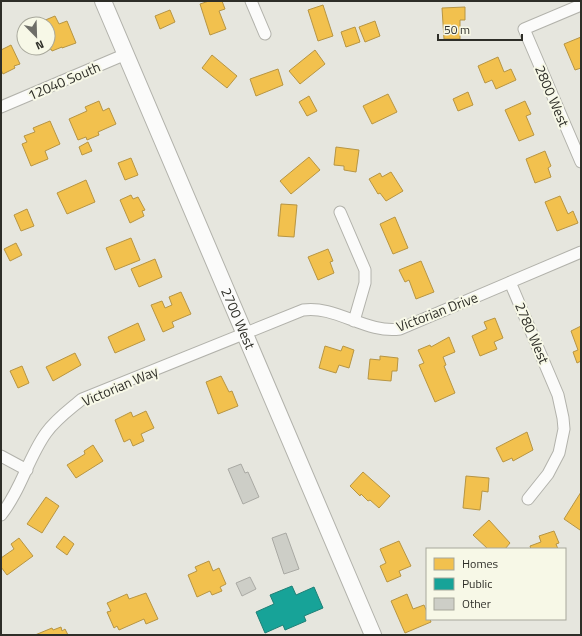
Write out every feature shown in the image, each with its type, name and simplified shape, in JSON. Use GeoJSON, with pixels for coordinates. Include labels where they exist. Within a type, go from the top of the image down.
{"type":"FeatureCollection","features":[{"type":"Feature","properties":{"kind":"main road","name":"2700 West"},"geometry":{"type":"LineString","coordinates":[[103,1],[373,635]]}},
{"type":"Feature","properties":{"kind":"street"},"geometry":{"type":"LineString","coordinates":[[251,1],[265,34]]}},
{"type":"Feature","properties":{"kind":"street","name":"2800 West"},"geometry":{"type":"LineString","coordinates":[[581,5],[524,30],[581,162]]}},
{"type":"Feature","properties":{"kind":"street","name":"12040 South"},"geometry":{"type":"LineString","coordinates":[[1,107],[126,54]]}},
{"type":"Feature","properties":{"kind":"street"},"geometry":{"type":"LineString","coordinates":[[340,212],[365,270],[365,283],[354,321]]}},
{"type":"Feature","properties":{"kind":"street","name":"Victorian Drive"},"geometry":{"type":"LineString","coordinates":[[244,334],[296,312],[310,309],[317,309],[385,330],[400,328],[581,252]]}},
{"type":"Feature","properties":{"kind":"street","name":"2780 West"},"geometry":{"type":"LineString","coordinates":[[510,282],[554,384],[562,406],[564,430],[554,464],[528,499]]}},
{"type":"Feature","properties":{"kind":"street","name":"Victorian Way"},"geometry":{"type":"LineString","coordinates":[[1,515],[9,504],[46,434],[61,416],[82,399],[244,334]]}},
{"type":"Feature","properties":{"kind":"street"},"geometry":{"type":"LineString","coordinates":[[1,456],[27,470]]}},
{"type":"Feature","properties":{"kind":"building: Homes"},"geometry":{"type":"Polygon","coordinates":[[[209,1],[222,1],[225,9],[219,11],[226,29],[210,35],[200,4],[209,1]]]}},
{"type":"Feature","properties":{"kind":"building: Homes"},"geometry":{"type":"Polygon","coordinates":[[[323,5],[333,36],[318,41],[308,10],[323,5]]]}},
{"type":"Feature","properties":{"kind":"building: Homes"},"geometry":{"type":"Polygon","coordinates":[[[465,7],[465,20],[460,20],[460,39],[444,39],[442,8],[465,7]]]}},
{"type":"Feature","properties":{"kind":"building: Homes"},"geometry":{"type":"Polygon","coordinates":[[[170,10],[175,22],[160,29],[155,16],[170,10]]]}},
{"type":"Feature","properties":{"kind":"building: Homes"},"geometry":{"type":"Polygon","coordinates":[[[56,18],[59,24],[67,21],[76,43],[56,49],[56,18]]]}},
{"type":"Feature","properties":{"kind":"building: Homes"},"geometry":{"type":"Polygon","coordinates":[[[375,21],[380,36],[365,42],[359,27],[375,21]]]}},
{"type":"Feature","properties":{"kind":"building: Homes"},"geometry":{"type":"Polygon","coordinates":[[[355,27],[360,42],[346,47],[341,32],[355,27]]]}},
{"type":"Feature","properties":{"kind":"building: Homes"},"geometry":{"type":"Polygon","coordinates":[[[581,37],[581,68],[575,70],[564,44],[581,37]]]}},
{"type":"Feature","properties":{"kind":"building: Homes"},"geometry":{"type":"Polygon","coordinates":[[[11,45],[20,64],[14,66],[15,68],[3,74],[1,70],[1,50],[11,45]]]}},
{"type":"Feature","properties":{"kind":"building: Homes"},"geometry":{"type":"Polygon","coordinates":[[[315,50],[325,64],[300,84],[289,71],[315,50]]]}},
{"type":"Feature","properties":{"kind":"building: Homes"},"geometry":{"type":"Polygon","coordinates":[[[212,55],[237,76],[227,88],[202,68],[212,55]]]}},
{"type":"Feature","properties":{"kind":"building: Homes"},"geometry":{"type":"Polygon","coordinates":[[[498,57],[504,72],[511,69],[516,80],[496,89],[492,80],[485,83],[478,66],[498,57]]]}},
{"type":"Feature","properties":{"kind":"building: Homes"},"geometry":{"type":"Polygon","coordinates":[[[278,69],[283,85],[256,96],[250,79],[278,69]]]}},
{"type":"Feature","properties":{"kind":"building: Homes"},"geometry":{"type":"Polygon","coordinates":[[[468,92],[473,105],[458,111],[453,99],[468,92]]]}},
{"type":"Feature","properties":{"kind":"building: Homes"},"geometry":{"type":"Polygon","coordinates":[[[388,94],[397,112],[372,124],[363,106],[388,94]]]}},
{"type":"Feature","properties":{"kind":"building: Homes"},"geometry":{"type":"Polygon","coordinates":[[[309,96],[317,111],[307,116],[299,102],[309,96]]]}},
{"type":"Feature","properties":{"kind":"building: Homes"},"geometry":{"type":"Polygon","coordinates":[[[99,101],[103,111],[109,108],[116,124],[98,132],[99,135],[87,140],[86,137],[78,140],[69,119],[87,111],[85,107],[99,101]]]}},
{"type":"Feature","properties":{"kind":"building: Homes"},"geometry":{"type":"Polygon","coordinates":[[[525,101],[531,114],[526,116],[534,135],[519,141],[505,110],[525,101]]]}},
{"type":"Feature","properties":{"kind":"building: Homes"},"geometry":{"type":"Polygon","coordinates":[[[50,121],[60,144],[45,151],[48,159],[31,166],[22,144],[27,142],[24,136],[35,132],[33,128],[50,121]]]}},
{"type":"Feature","properties":{"kind":"building: Homes"},"geometry":{"type":"Polygon","coordinates":[[[88,142],[92,151],[82,155],[79,147],[88,142]]]}},
{"type":"Feature","properties":{"kind":"building: Homes"},"geometry":{"type":"Polygon","coordinates":[[[336,147],[359,150],[356,172],[344,170],[344,166],[334,165],[336,147]]]}},
{"type":"Feature","properties":{"kind":"building: Homes"},"geometry":{"type":"Polygon","coordinates":[[[545,151],[551,166],[548,168],[551,177],[535,183],[526,159],[545,151]]]}},
{"type":"Feature","properties":{"kind":"building: Homes"},"geometry":{"type":"Polygon","coordinates":[[[309,157],[320,170],[291,194],[280,181],[309,157]]]}},
{"type":"Feature","properties":{"kind":"building: Homes"},"geometry":{"type":"Polygon","coordinates":[[[131,158],[138,175],[125,180],[118,163],[131,158]]]}},
{"type":"Feature","properties":{"kind":"building: Homes"},"geometry":{"type":"Polygon","coordinates":[[[391,172],[403,191],[386,201],[380,193],[378,194],[369,179],[380,173],[382,177],[391,172]]]}},
{"type":"Feature","properties":{"kind":"building: Homes"},"geometry":{"type":"Polygon","coordinates":[[[86,180],[95,202],[67,214],[57,193],[86,180]]]}},
{"type":"Feature","properties":{"kind":"building: Homes"},"geometry":{"type":"Polygon","coordinates":[[[131,195],[133,199],[138,197],[145,210],[142,211],[144,216],[130,223],[120,200],[131,195]]]}},
{"type":"Feature","properties":{"kind":"building: Homes"},"geometry":{"type":"Polygon","coordinates":[[[560,196],[568,214],[573,211],[578,223],[557,231],[545,202],[560,196]]]}},
{"type":"Feature","properties":{"kind":"building: Homes"},"geometry":{"type":"Polygon","coordinates":[[[281,204],[297,205],[294,237],[278,236],[281,204]]]}},
{"type":"Feature","properties":{"kind":"building: Homes"},"geometry":{"type":"Polygon","coordinates":[[[27,209],[34,226],[21,231],[14,215],[27,209]]]}},
{"type":"Feature","properties":{"kind":"building: Homes"},"geometry":{"type":"Polygon","coordinates":[[[395,217],[408,248],[393,254],[380,224],[395,217]]]}},
{"type":"Feature","properties":{"kind":"building: Homes"},"geometry":{"type":"Polygon","coordinates":[[[131,238],[140,260],[115,270],[106,248],[131,238]]]}},
{"type":"Feature","properties":{"kind":"building: Homes"},"geometry":{"type":"Polygon","coordinates":[[[16,243],[22,255],[10,261],[4,249],[16,243]]]}},
{"type":"Feature","properties":{"kind":"building: Homes"},"geometry":{"type":"Polygon","coordinates":[[[328,249],[333,261],[330,262],[334,273],[318,280],[308,257],[328,249]]]}},
{"type":"Feature","properties":{"kind":"building: Homes"},"geometry":{"type":"Polygon","coordinates":[[[155,259],[162,277],[139,287],[131,269],[155,259]]]}},
{"type":"Feature","properties":{"kind":"building: Homes"},"geometry":{"type":"Polygon","coordinates":[[[421,261],[434,292],[416,299],[409,280],[405,282],[399,270],[421,261]]]}},
{"type":"Feature","properties":{"kind":"building: Homes"},"geometry":{"type":"Polygon","coordinates":[[[181,292],[191,314],[172,322],[174,327],[163,332],[151,305],[162,301],[165,308],[172,305],[169,297],[181,292]]]}},
{"type":"Feature","properties":{"kind":"building: Homes"},"geometry":{"type":"Polygon","coordinates":[[[495,318],[503,338],[494,342],[497,349],[480,356],[472,336],[487,329],[484,322],[495,318]]]}},
{"type":"Feature","properties":{"kind":"building: Homes"},"geometry":{"type":"Polygon","coordinates":[[[138,323],[145,340],[115,353],[108,337],[138,323]]]}},
{"type":"Feature","properties":{"kind":"building: Homes"},"geometry":{"type":"Polygon","coordinates":[[[581,326],[581,361],[577,363],[573,352],[578,350],[571,331],[581,326]]]}},
{"type":"Feature","properties":{"kind":"building: Homes"},"geometry":{"type":"Polygon","coordinates":[[[449,337],[455,352],[443,357],[446,365],[444,366],[455,393],[435,402],[419,365],[424,363],[418,350],[430,345],[431,347],[449,337]]]}},
{"type":"Feature","properties":{"kind":"building: Homes"},"geometry":{"type":"Polygon","coordinates":[[[325,346],[341,351],[343,346],[354,350],[349,368],[339,365],[336,373],[319,368],[325,346]]]}},
{"type":"Feature","properties":{"kind":"building: Homes"},"geometry":{"type":"Polygon","coordinates":[[[75,353],[81,365],[53,381],[46,367],[75,353]]]}},
{"type":"Feature","properties":{"kind":"building: Homes"},"geometry":{"type":"Polygon","coordinates":[[[380,356],[398,358],[397,371],[392,371],[391,381],[368,379],[370,359],[380,360],[380,356]]]}},
{"type":"Feature","properties":{"kind":"building: Homes"},"geometry":{"type":"Polygon","coordinates":[[[22,366],[29,383],[18,388],[10,371],[22,366]]]}},
{"type":"Feature","properties":{"kind":"building: Homes"},"geometry":{"type":"Polygon","coordinates":[[[221,376],[229,392],[232,391],[238,406],[218,414],[206,382],[221,376]]]}},
{"type":"Feature","properties":{"kind":"building: Homes"},"geometry":{"type":"Polygon","coordinates":[[[146,411],[154,428],[141,434],[144,441],[133,446],[130,439],[124,442],[115,420],[131,412],[133,417],[146,411]]]}},
{"type":"Feature","properties":{"kind":"building: Homes"},"geometry":{"type":"Polygon","coordinates":[[[527,432],[533,450],[513,461],[512,458],[503,462],[496,448],[527,432]]]}},
{"type":"Feature","properties":{"kind":"building: Homes"},"geometry":{"type":"Polygon","coordinates":[[[93,445],[103,461],[76,478],[67,465],[85,454],[84,451],[93,445]]]}},
{"type":"Feature","properties":{"kind":"building: Homes"},"geometry":{"type":"Polygon","coordinates":[[[363,472],[390,496],[379,508],[370,500],[368,501],[361,494],[360,496],[350,486],[363,472]]]}},
{"type":"Feature","properties":{"kind":"building: Homes"},"geometry":{"type":"Polygon","coordinates":[[[466,476],[489,478],[488,492],[482,491],[480,510],[463,508],[466,476]]]}},
{"type":"Feature","properties":{"kind":"building: Homes"},"geometry":{"type":"Polygon","coordinates":[[[581,492],[581,528],[580,530],[564,519],[581,492]]]}},
{"type":"Feature","properties":{"kind":"building: Homes"},"geometry":{"type":"Polygon","coordinates":[[[46,497],[59,506],[42,533],[27,524],[46,497]]]}},
{"type":"Feature","properties":{"kind":"building: Homes"},"geometry":{"type":"Polygon","coordinates":[[[489,520],[510,543],[506,548],[487,548],[473,535],[489,520]]]}},
{"type":"Feature","properties":{"kind":"building: Homes"},"geometry":{"type":"Polygon","coordinates":[[[554,531],[559,543],[556,544],[558,548],[531,548],[530,546],[541,542],[539,536],[554,531]]]}},
{"type":"Feature","properties":{"kind":"building: Homes"},"geometry":{"type":"Polygon","coordinates":[[[64,536],[74,544],[67,555],[56,547],[64,536]]]}},
{"type":"Feature","properties":{"kind":"building: Homes"},"geometry":{"type":"Polygon","coordinates":[[[19,538],[33,556],[7,575],[1,567],[1,558],[14,549],[11,544],[19,538]]]}},
{"type":"Feature","properties":{"kind":"building: Homes"},"geometry":{"type":"Polygon","coordinates":[[[399,541],[411,566],[399,571],[401,576],[387,582],[380,566],[386,563],[380,549],[399,541]]]}},
{"type":"Feature","properties":{"kind":"building: Homes"},"geometry":{"type":"Polygon","coordinates":[[[209,561],[213,571],[219,568],[226,584],[220,587],[222,591],[212,595],[210,591],[197,597],[188,575],[197,571],[195,567],[209,561]]]}},
{"type":"Feature","properties":{"kind":"building: Homes"},"geometry":{"type":"Polygon","coordinates":[[[146,593],[158,619],[146,624],[144,619],[119,630],[117,626],[114,628],[107,612],[111,611],[107,603],[127,594],[129,599],[146,593]]]}},
{"type":"Feature","properties":{"kind":"building: Homes"},"geometry":{"type":"Polygon","coordinates":[[[407,594],[413,609],[424,605],[426,610],[426,620],[430,620],[431,622],[405,633],[391,601],[407,594]]]}},
{"type":"Feature","properties":{"kind":"building: Homes"},"geometry":{"type":"Polygon","coordinates":[[[61,627],[62,631],[65,629],[68,635],[35,635],[52,628],[53,630],[61,627]]]}},
{"type":"Feature","properties":{"kind":"building: Public"},"geometry":{"type":"Polygon","coordinates":[[[292,586],[296,595],[314,587],[323,608],[304,616],[306,621],[285,630],[283,625],[265,633],[256,612],[274,604],[270,595],[292,586]]]}},
{"type":"Feature","properties":{"kind":"building: Other"},"geometry":{"type":"Polygon","coordinates":[[[241,464],[245,473],[248,472],[259,497],[243,504],[228,469],[241,464]]]}},
{"type":"Feature","properties":{"kind":"building: Other"},"geometry":{"type":"Polygon","coordinates":[[[286,533],[299,569],[284,574],[272,538],[286,533]]]}},
{"type":"Feature","properties":{"kind":"building: Other"},"geometry":{"type":"Polygon","coordinates":[[[250,577],[256,589],[242,596],[236,583],[250,577]]]}}]}
